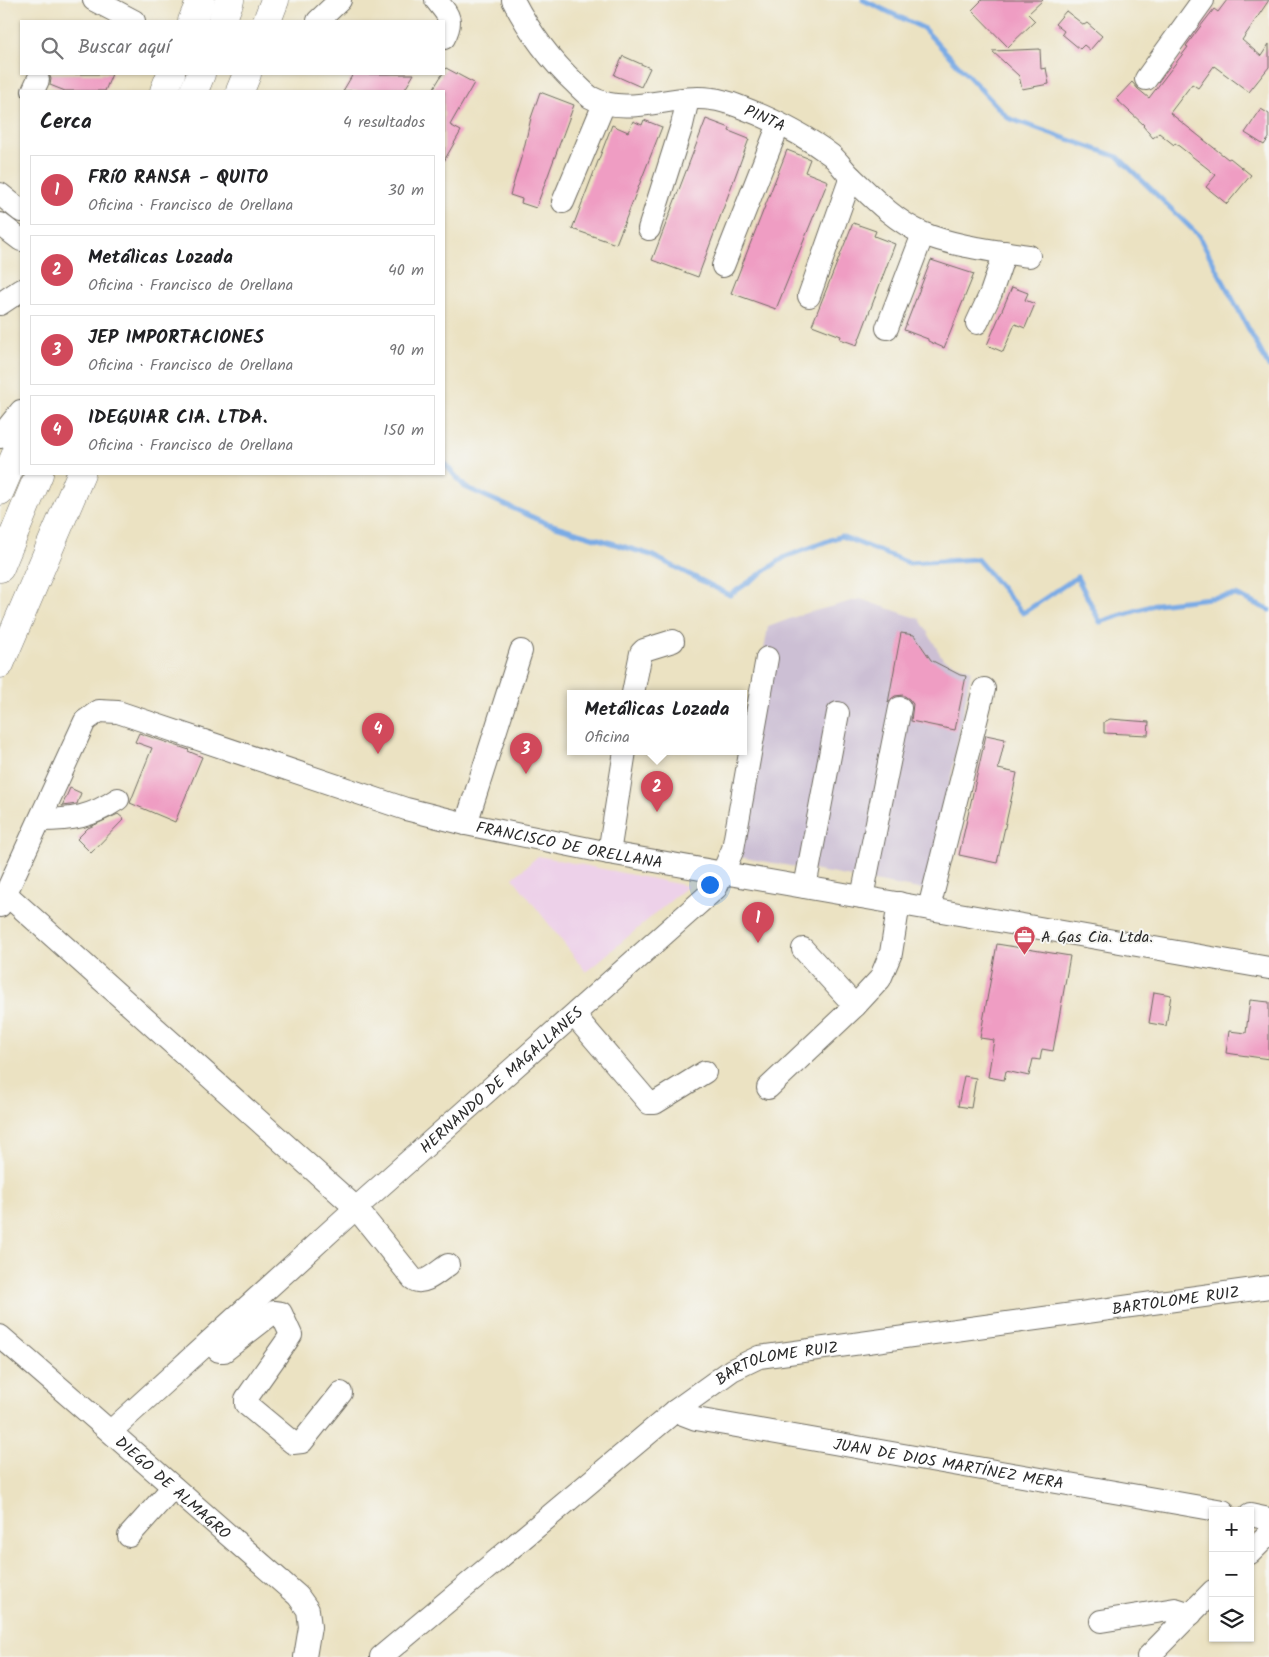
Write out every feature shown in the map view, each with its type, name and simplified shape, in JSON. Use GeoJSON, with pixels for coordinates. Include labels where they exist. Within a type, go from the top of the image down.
{"type":"FeatureCollection","features":[{"type":"Feature","properties":{"kind":"main road"},"geometry":{"type":"LineString","coordinates":[[192,20],[201,0]]}},
{"type":"Feature","properties":{"kind":"main road"},"geometry":{"type":"LineString","coordinates":[[222,20],[230,0]]}},
{"type":"Feature","properties":{"kind":"main road"},"geometry":{"type":"LineString","coordinates":[[267,20],[275,0]]}},
{"type":"Feature","properties":{"kind":"main road"},"geometry":{"type":"LineString","coordinates":[[164,90],[171,75]]}},
{"type":"Feature","properties":{"kind":"main road"},"geometry":{"type":"LineString","coordinates":[[194,90],[201,75]]}},
{"type":"Feature","properties":{"kind":"main road"},"geometry":{"type":"LineString","coordinates":[[240,90],[247,75]]}},
{"type":"Feature","properties":{"kind":"main road"},"geometry":{"type":"LineString","coordinates":[[0,491],[20,444]]}},
{"type":"Feature","properties":{"kind":"main road"},"geometry":{"type":"LineString","coordinates":[[0,568],[39,475]]}},
{"type":"Feature","properties":{"kind":"main road"},"geometry":{"type":"LineString","coordinates":[[0,664],[81,475]]}},
{"type":"Feature","properties":{"kind":"street"},"geometry":{"type":"LineString","coordinates":[[94,0],[132,20]]}},
{"type":"Feature","properties":{"kind":"street"},"geometry":{"type":"LineString","coordinates":[[319,20],[340,0]]}},
{"type":"Feature","properties":{"kind":"street"},"geometry":{"type":"LineString","coordinates":[[436,0],[447,13],[450,25],[445,36]]}},
{"type":"Feature","properties":{"kind":"street","name":"PINTA"},"geometry":{"type":"LineString","coordinates":[[513,0],[523,19],[558,68],[587,95],[604,104],[626,106],[712,98],[736,105],[779,124],[807,139],[832,156],[884,208],[923,234],[954,242],[1029,256]]}},
{"type":"Feature","properties":{"kind":"street"},"geometry":{"type":"LineString","coordinates":[[1146,79],[1203,0]]}},
{"type":"Feature","properties":{"kind":"street"},"geometry":{"type":"LineString","coordinates":[[649,229],[682,125],[688,99]]}},
{"type":"Feature","properties":{"kind":"street"},"geometry":{"type":"LineString","coordinates":[[563,202],[604,104]]}},
{"type":"Feature","properties":{"kind":"street"},"geometry":{"type":"LineString","coordinates":[[723,266],[779,124]]}},
{"type":"Feature","properties":{"kind":"street"},"geometry":{"type":"LineString","coordinates":[[809,296],[851,177]]}},
{"type":"Feature","properties":{"kind":"street"},"geometry":{"type":"LineString","coordinates":[[0,194],[20,210]]}},
{"type":"Feature","properties":{"kind":"street"},"geometry":{"type":"LineString","coordinates":[[0,224],[20,239]]}},
{"type":"Feature","properties":{"kind":"street"},"geometry":{"type":"LineString","coordinates":[[886,328],[923,234]]}},
{"type":"Feature","properties":{"kind":"street"},"geometry":{"type":"LineString","coordinates":[[977,323],[991,293],[1006,252]]}},
{"type":"Feature","properties":{"kind":"street"},"geometry":{"type":"LineString","coordinates":[[0,304],[20,291]]}},
{"type":"Feature","properties":{"kind":"street"},"geometry":{"type":"LineString","coordinates":[[0,437],[20,412]]}},
{"type":"Feature","properties":{"kind":"street"},"geometry":{"type":"LineString","coordinates":[[634,690],[640,653],[672,641]]}},
{"type":"Feature","properties":{"kind":"street"},"geometry":{"type":"LineString","coordinates":[[466,824],[521,651]]}},
{"type":"Feature","properties":{"kind":"street","name":"HERNANDO DE MAGALLANES"},"geometry":{"type":"LineString","coordinates":[[111,1431],[356,1208],[703,902],[716,888],[733,849],[767,658]]}},
{"type":"Feature","properties":{"kind":"street"},"geometry":{"type":"LineString","coordinates":[[929,908],[984,689]]}},
{"type":"Feature","properties":{"kind":"street"},"geometry":{"type":"LineString","coordinates":[[862,896],[900,708]]}},
{"type":"Feature","properties":{"kind":"street","name":"FRANCISCO DE ORELLANA"},"geometry":{"type":"LineString","coordinates":[[3,900],[85,721],[99,711],[118,712],[406,809],[466,824],[609,853],[1269,968]]}},
{"type":"Feature","properties":{"kind":"street"},"geometry":{"type":"LineString","coordinates":[[805,887],[838,713]]}},
{"type":"Feature","properties":{"kind":"street"},"geometry":{"type":"LineString","coordinates":[[609,853],[624,755]]}},
{"type":"Feature","properties":{"kind":"street"},"geometry":{"type":"LineString","coordinates":[[40,820],[77,818],[102,810],[118,799]]}},
{"type":"Feature","properties":{"kind":"street"},"geometry":{"type":"LineString","coordinates":[[3,900],[356,1208],[416,1282],[422,1282],[448,1264]]}},
{"type":"Feature","properties":{"kind":"street"},"geometry":{"type":"LineString","coordinates":[[768,1088],[855,1006],[880,979],[891,953],[900,903]]}},
{"type":"Feature","properties":{"kind":"street"},"geometry":{"type":"LineString","coordinates":[[803,949],[855,1006]]}},
{"type":"Feature","properties":{"kind":"street"},"geometry":{"type":"LineString","coordinates":[[574,1016],[649,1103],[655,1103],[705,1072]]}},
{"type":"Feature","properties":{"kind":"street","name":"BARTOLOME RUIZ"},"geometry":{"type":"LineString","coordinates":[[381,1657],[675,1411],[732,1370],[759,1357],[1269,1287]]}},
{"type":"Feature","properties":{"kind":"street"},"geometry":{"type":"LineString","coordinates":[[208,1342],[219,1351],[224,1351],[274,1312],[279,1312],[282,1315],[291,1332],[291,1337],[246,1399],[246,1404],[293,1443],[302,1442],[341,1393]]}},
{"type":"Feature","properties":{"kind":"street","name":"DIEGO DE ALMAGRO"},"geometry":{"type":"LineString","coordinates":[[0,1336],[298,1596],[308,1610],[310,1627],[305,1657]]}},
{"type":"Feature","properties":{"kind":"street","name":"JUAN DE DIOS MARTÍNEZ MERA"},"geometry":{"type":"LineString","coordinates":[[675,1411],[696,1419],[1209,1509]]}},
{"type":"Feature","properties":{"kind":"street"},"geometry":{"type":"LineString","coordinates":[[129,1536],[173,1487]]}},
{"type":"Feature","properties":{"kind":"street"},"geometry":{"type":"LineString","coordinates":[[1254,1517],[1269,1519]]}},
{"type":"Feature","properties":{"kind":"street"},"geometry":{"type":"LineString","coordinates":[[1251,1552],[1269,1534]]}},
{"type":"Feature","properties":{"kind":"street"},"geometry":{"type":"LineString","coordinates":[[1148,1657],[1209,1595]]}},
{"type":"Feature","properties":{"kind":"street"},"geometry":{"type":"LineString","coordinates":[[1101,1621],[1175,1609],[1191,1614]]}},
{"type":"Feature","properties":{"kind":"shaded area"},"geometry":{"type":"Polygon","coordinates":[[[860,599],[920,619],[943,659],[971,670],[930,891],[728,855],[768,627],[803,614],[860,599]]]}},
{"type":"Feature","properties":{"kind":"shaded area"},"geometry":{"type":"Polygon","coordinates":[[[538,856],[688,886],[586,972],[513,878],[538,856]]]}},
{"type":"Feature","properties":{"kind":"building"},"geometry":{"type":"Polygon","coordinates":[[[982,0],[1043,0],[1028,14],[1035,21],[1008,47],[972,10],[982,0]]]}},
{"type":"Feature","properties":{"kind":"building"},"geometry":{"type":"Polygon","coordinates":[[[1227,0],[1269,0],[1242,40],[1261,56],[1269,44],[1269,67],[1249,92],[1214,66],[1198,88],[1192,84],[1170,113],[1251,175],[1227,204],[1206,187],[1216,175],[1159,133],[1153,138],[1144,125],[1116,99],[1132,82],[1149,98],[1214,9],[1218,12],[1227,0]]]}},
{"type":"Feature","properties":{"kind":"building"},"geometry":{"type":"Polygon","coordinates":[[[1066,11],[1084,25],[1087,23],[1102,36],[1090,50],[1084,45],[1080,49],[1062,34],[1064,31],[1055,24],[1066,11]]]}},
{"type":"Feature","properties":{"kind":"building"},"geometry":{"type":"Polygon","coordinates":[[[1040,49],[1041,69],[1046,68],[1049,84],[1022,89],[1019,76],[992,51],[1040,49]]]}},
{"type":"Feature","properties":{"kind":"building"},"geometry":{"type":"Polygon","coordinates":[[[623,56],[650,68],[641,87],[614,75],[623,56]]]}},
{"type":"Feature","properties":{"kind":"building"},"geometry":{"type":"Polygon","coordinates":[[[446,68],[474,83],[450,125],[461,131],[445,159],[445,90],[433,90],[442,75],[445,75],[446,68]]]}},
{"type":"Feature","properties":{"kind":"building"},"geometry":{"type":"Polygon","coordinates":[[[49,75],[112,75],[105,90],[62,90],[50,85],[49,75]]]}},
{"type":"Feature","properties":{"kind":"building"},"geometry":{"type":"Polygon","coordinates":[[[352,75],[413,75],[405,90],[344,90],[352,75]]]}},
{"type":"Feature","properties":{"kind":"building"},"geometry":{"type":"Polygon","coordinates":[[[540,92],[574,105],[536,208],[521,203],[522,199],[510,195],[540,92]]]}},
{"type":"Feature","properties":{"kind":"building"},"geometry":{"type":"Polygon","coordinates":[[[1261,109],[1269,114],[1269,138],[1264,145],[1245,133],[1261,109]]]}},
{"type":"Feature","properties":{"kind":"building"},"geometry":{"type":"Polygon","coordinates":[[[706,119],[730,128],[729,131],[749,139],[698,277],[652,260],[706,119]]]}},
{"type":"Feature","properties":{"kind":"building"},"geometry":{"type":"Polygon","coordinates":[[[644,120],[662,127],[616,244],[572,229],[612,125],[628,132],[633,121],[642,125],[644,120]]]}},
{"type":"Feature","properties":{"kind":"building"},"geometry":{"type":"Polygon","coordinates":[[[787,150],[810,159],[805,172],[828,181],[776,309],[731,293],[787,150]]]}},
{"type":"Feature","properties":{"kind":"building"},"geometry":{"type":"Polygon","coordinates":[[[853,223],[876,231],[874,236],[895,244],[857,345],[840,339],[841,336],[812,325],[853,223]]]}},
{"type":"Feature","properties":{"kind":"building"},"geometry":{"type":"Polygon","coordinates":[[[931,260],[974,274],[944,348],[928,341],[928,339],[904,330],[931,260]]]}},
{"type":"Feature","properties":{"kind":"building"},"geometry":{"type":"Polygon","coordinates":[[[1012,287],[1028,293],[1025,300],[1035,304],[1025,328],[1015,324],[1003,352],[987,345],[1012,287]]]}},
{"type":"Feature","properties":{"kind":"building"},"geometry":{"type":"Polygon","coordinates":[[[901,633],[914,635],[931,660],[960,675],[966,676],[955,730],[911,721],[913,704],[903,695],[895,696],[888,703],[901,633]]]}},
{"type":"Feature","properties":{"kind":"building"},"geometry":{"type":"Polygon","coordinates":[[[1110,719],[1149,722],[1148,735],[1104,733],[1104,722],[1110,719]]]}},
{"type":"Feature","properties":{"kind":"building"},"geometry":{"type":"Polygon","coordinates":[[[139,733],[189,750],[202,757],[175,822],[130,803],[152,748],[135,742],[139,733]]]}},
{"type":"Feature","properties":{"kind":"building"},"geometry":{"type":"Polygon","coordinates":[[[986,735],[1005,739],[998,769],[1017,773],[997,863],[959,855],[986,735]]]}},
{"type":"Feature","properties":{"kind":"building"},"geometry":{"type":"Polygon","coordinates":[[[70,788],[81,793],[77,804],[62,806],[70,788]]]}},
{"type":"Feature","properties":{"kind":"building"},"geometry":{"type":"Polygon","coordinates":[[[118,814],[124,819],[91,853],[77,839],[88,828],[118,814]]]}},
{"type":"Feature","properties":{"kind":"building"},"geometry":{"type":"Polygon","coordinates":[[[997,944],[1070,956],[1053,1051],[1042,1049],[1040,1060],[1033,1059],[1029,1076],[1006,1071],[1004,1080],[988,1077],[994,1040],[980,1038],[997,944]]]}},
{"type":"Feature","properties":{"kind":"building"},"geometry":{"type":"Polygon","coordinates":[[[1154,992],[1171,995],[1166,1026],[1149,1023],[1154,992]]]}},
{"type":"Feature","properties":{"kind":"building"},"geometry":{"type":"Polygon","coordinates":[[[1250,1000],[1269,1002],[1269,1059],[1226,1053],[1229,1031],[1246,1033],[1250,1000]]]}},
{"type":"Feature","properties":{"kind":"building"},"geometry":{"type":"Polygon","coordinates":[[[964,1076],[976,1078],[971,1108],[958,1106],[964,1076]]]}},
{"type":"Feature","properties":{"kind":"waterway"},"geometry":{"type":"LineString","coordinates":[[863,0],[923,28],[1008,118],[1118,157],[1199,236],[1269,367]]}},
{"type":"Feature","properties":{"kind":"waterway"},"geometry":{"type":"LineString","coordinates":[[445,464],[465,487],[546,523],[651,555],[730,595],[785,557],[841,536],[909,563],[977,559],[1023,613],[1077,577],[1100,622],[1157,604],[1236,595],[1269,610]]}},
{"type":"Feature","properties":{"kind":"place","name":"IDEGUIAR CIA. LTDA."},"geometry":{"type":"Point","coordinates":[378,754]}},
{"type":"Feature","properties":{"kind":"place","name":"JEP IMPORTACIONES"},"geometry":{"type":"Point","coordinates":[526,774]}},
{"type":"Feature","properties":{"kind":"place","name":"Metálicas Lozada"},"geometry":{"type":"Point","coordinates":[657,812]}},
{"type":"Feature","properties":{"kind":"place","name":"FRíO RANSA - QUITO"},"geometry":{"type":"Point","coordinates":[758,943]}},
{"type":"Feature","properties":{"kind":"place","name":"A Gas Cia. Ltda."},"geometry":{"type":"Point","coordinates":[1025,955]}}]}
